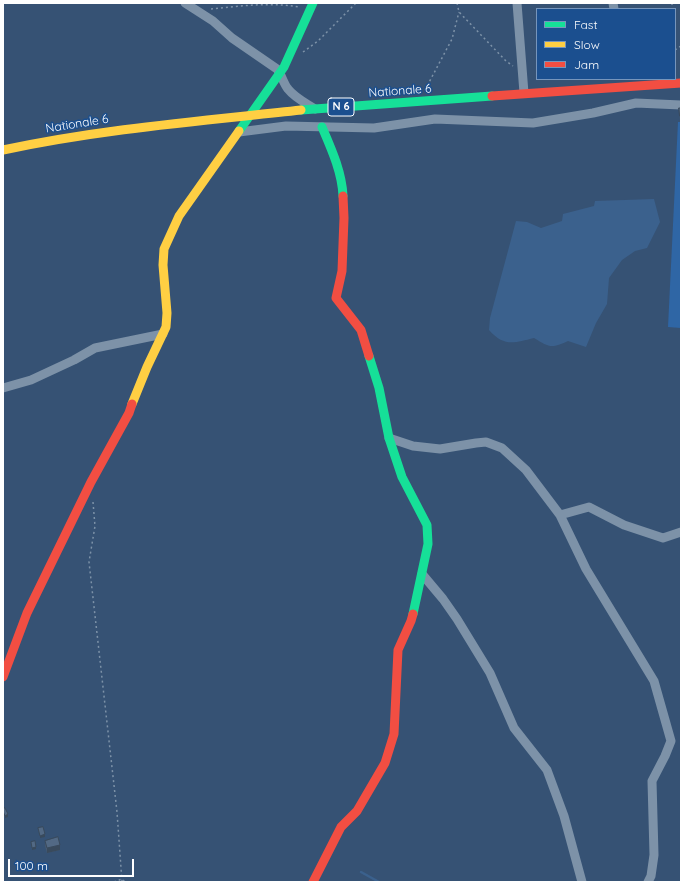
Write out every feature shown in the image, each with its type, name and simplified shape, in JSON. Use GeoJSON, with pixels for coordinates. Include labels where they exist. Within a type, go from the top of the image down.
{"type":"FeatureCollection","features":[{"type":"Feature","properties":{"kind":"street"},"geometry":{"type":"LineString","coordinates":[[185,3],[213,21],[232,38],[277,69],[287,89],[293,95],[314,109]]}},
{"type":"Feature","properties":{"kind":"street"},"geometry":{"type":"LineString","coordinates":[[517,3],[524,93]]}},
{"type":"Feature","properties":{"kind":"street"},"geometry":{"type":"LineString","coordinates":[[3,677],[27,613],[91,482],[129,413],[147,367],[166,327],[167,313],[163,265],[164,249],[179,216],[284,67],[312,6]]}},
{"type":"Feature","properties":{"kind":"street","name":"Nationale 6"},"geometry":{"type":"LineString","coordinates":[[3,150],[50,140],[125,129],[251,115],[675,82]]}},
{"type":"Feature","properties":{"kind":"street"},"geometry":{"type":"LineString","coordinates":[[239,132],[286,126],[374,128],[435,119],[534,123],[593,113],[636,103],[681,106]]}},
{"type":"Feature","properties":{"kind":"street"},"geometry":{"type":"LineString","coordinates":[[313,882],[341,827],[357,811],[385,762],[394,734],[398,650],[411,621],[428,544],[427,525],[402,477],[389,438],[380,388],[361,330],[336,298],[342,271],[344,218],[343,189],[334,152],[322,127]]}},
{"type":"Feature","properties":{"kind":"street"},"geometry":{"type":"LineString","coordinates":[[3,388],[31,380],[74,360],[95,348],[163,334]]}},
{"type":"Feature","properties":{"kind":"street"},"geometry":{"type":"LineString","coordinates":[[389,438],[413,446],[440,449],[486,442],[502,448],[526,470],[560,515],[586,569],[654,681],[671,741],[652,781],[654,855],[651,876],[648,882]]}},
{"type":"Feature","properties":{"kind":"street"},"geometry":{"type":"LineString","coordinates":[[560,515],[589,507],[624,525],[663,538],[681,532]]}},
{"type":"Feature","properties":{"kind":"street"},"geometry":{"type":"LineString","coordinates":[[422,574],[443,599],[457,619],[490,673],[514,728],[547,770],[564,816],[582,882]]}},
{"type":"Feature","properties":{"kind":"path"},"geometry":{"type":"LineString","coordinates":[[301,54],[318,41],[356,3]]}},
{"type":"Feature","properties":{"kind":"path"},"geometry":{"type":"LineString","coordinates":[[419,102],[452,39],[459,12],[457,3]]}},
{"type":"Feature","properties":{"kind":"path"},"geometry":{"type":"LineString","coordinates":[[196,10],[262,5],[312,6]]}},
{"type":"Feature","properties":{"kind":"path"},"geometry":{"type":"LineString","coordinates":[[459,12],[510,65],[522,70]]}},
{"type":"Feature","properties":{"kind":"path"},"geometry":{"type":"LineString","coordinates":[[92,497],[95,526],[89,562],[117,812],[123,882]]}},
{"type":"Feature","properties":{"kind":"path"},"geometry":{"type":"LineString","coordinates":[[114,882],[122,879]]}},
{"type":"Feature","properties":{"kind":"shaded area"},"geometry":{"type":"Polygon","coordinates":[[[678,122],[681,122],[681,328],[668,327],[678,122]]]}},
{"type":"Feature","properties":{"kind":"shaded area"},"geometry":{"type":"Polygon","coordinates":[[[654,199],[660,222],[647,248],[635,251],[622,260],[609,278],[607,304],[596,323],[586,347],[568,341],[550,346],[534,338],[510,342],[500,339],[489,330],[490,318],[516,221],[527,222],[541,228],[562,221],[563,214],[594,206],[595,201],[654,199]]]}},
{"type":"Feature","properties":{"kind":"building"},"geometry":{"type":"Polygon","coordinates":[[[679,108],[681,108],[681,116],[680,116],[679,108]]]}},
{"type":"Feature","properties":{"kind":"building"},"geometry":{"type":"Polygon","coordinates":[[[5,808],[8,814],[5,816],[3,809],[5,808]]]}},
{"type":"Feature","properties":{"kind":"building"},"geometry":{"type":"Polygon","coordinates":[[[43,827],[45,834],[40,836],[38,828],[43,827]]]}},
{"type":"Feature","properties":{"kind":"building"},"geometry":{"type":"Polygon","coordinates":[[[58,837],[60,845],[47,848],[45,841],[58,837]]]}},
{"type":"Feature","properties":{"kind":"building"},"geometry":{"type":"Polygon","coordinates":[[[35,841],[36,847],[32,848],[31,842],[35,841]]]}},
{"type":"Feature","properties":{"kind":"waterway"},"geometry":{"type":"LineString","coordinates":[[361,872],[379,882]]}},
{"type":"Feature","properties":{"kind":"traffic: fast"},"geometry":{"type":"LineString","coordinates":[[239,131],[284,67],[313,3]]}},
{"type":"Feature","properties":{"kind":"traffic: fast"},"geometry":{"type":"LineString","coordinates":[[301,110],[492,96]]}},
{"type":"Feature","properties":{"kind":"traffic: fast"},"geometry":{"type":"LineString","coordinates":[[322,127],[341,178],[343,196]]}},
{"type":"Feature","properties":{"kind":"traffic: fast"},"geometry":{"type":"LineString","coordinates":[[369,356],[379,388],[389,438],[402,477],[427,525],[428,544],[413,614]]}},
{"type":"Feature","properties":{"kind":"traffic: slow"},"geometry":{"type":"LineString","coordinates":[[3,150],[77,136],[114,131],[301,110]]}},
{"type":"Feature","properties":{"kind":"traffic: slow"},"geometry":{"type":"LineString","coordinates":[[132,404],[147,367],[166,327],[167,313],[163,265],[164,249],[179,216],[239,131]]}},
{"type":"Feature","properties":{"kind":"traffic: jam"},"geometry":{"type":"LineString","coordinates":[[492,96],[681,83]]}},
{"type":"Feature","properties":{"kind":"traffic: jam"},"geometry":{"type":"LineString","coordinates":[[343,196],[344,218],[342,271],[336,298],[361,330],[369,356]]}},
{"type":"Feature","properties":{"kind":"traffic: jam"},"geometry":{"type":"LineString","coordinates":[[3,677],[27,613],[91,482],[129,413],[132,404]]}},
{"type":"Feature","properties":{"kind":"traffic: jam"},"geometry":{"type":"LineString","coordinates":[[313,882],[341,827],[357,811],[385,763],[394,734],[398,650],[413,614]]}}]}
